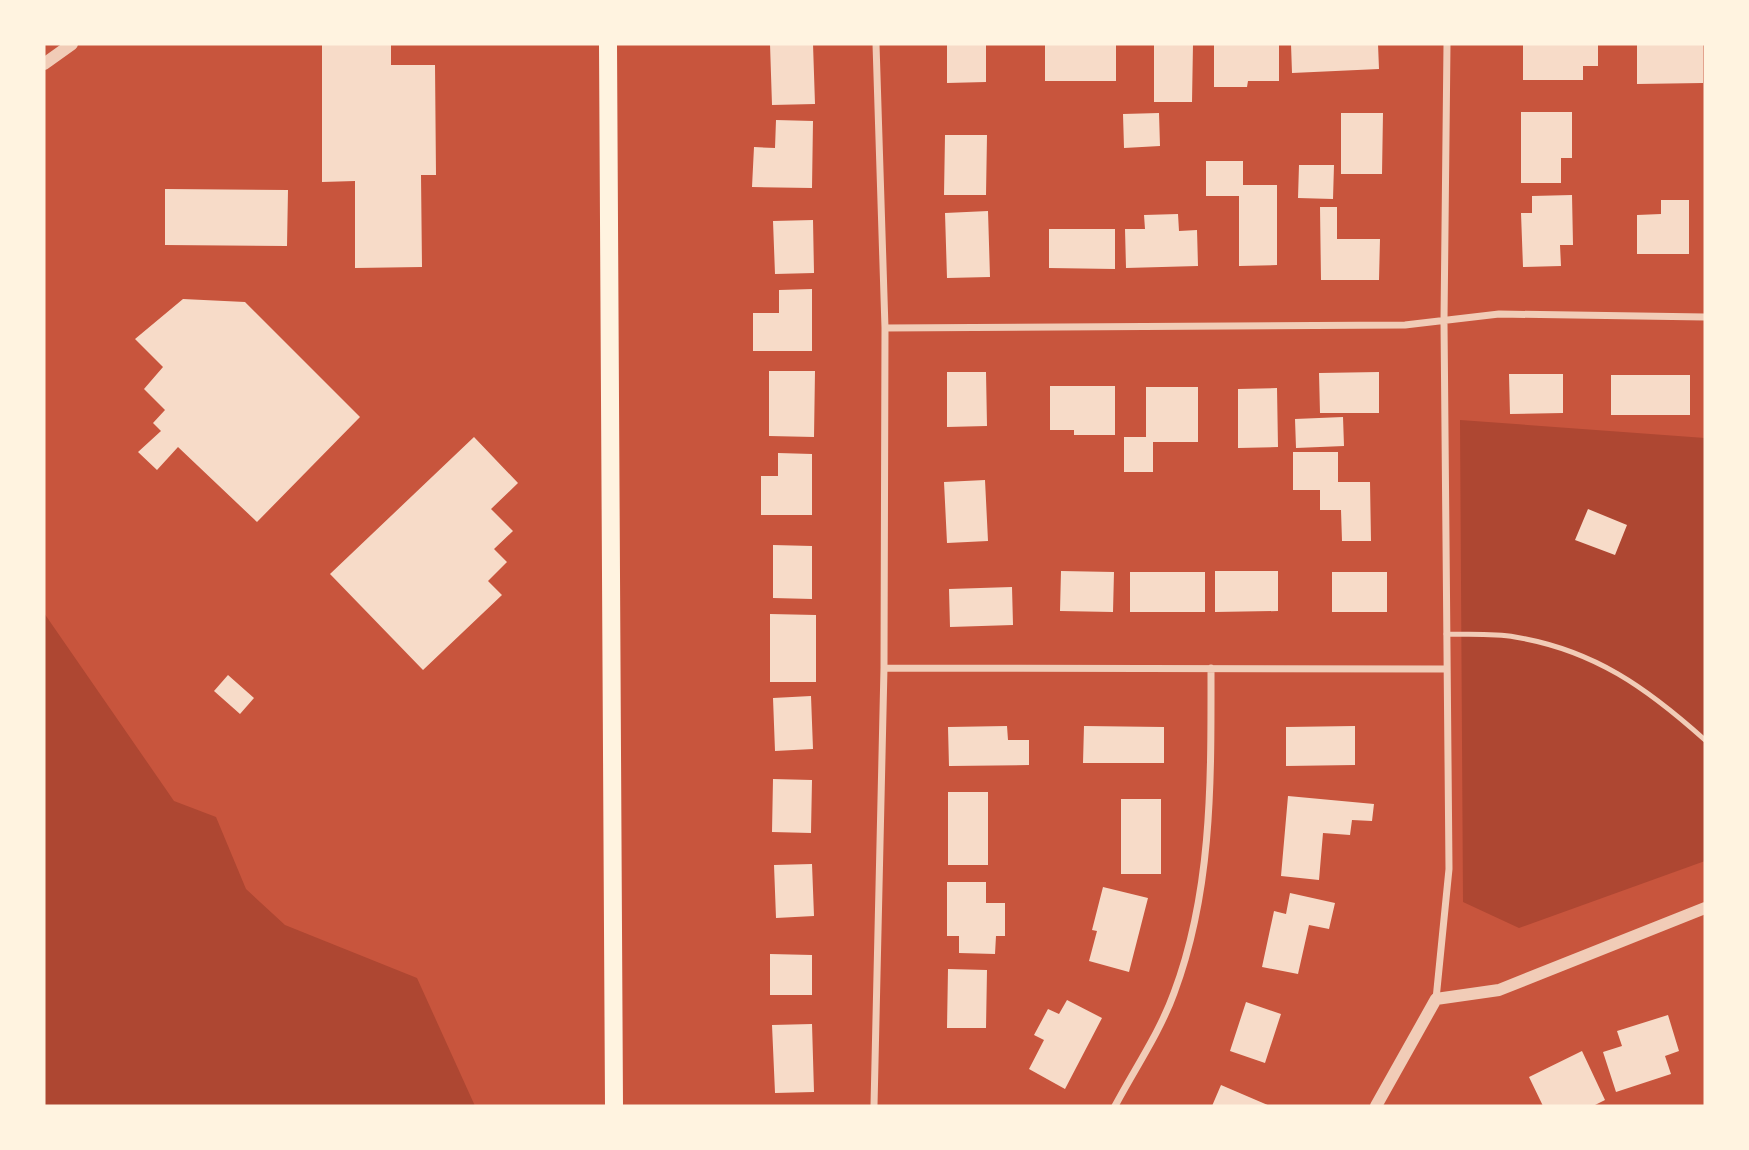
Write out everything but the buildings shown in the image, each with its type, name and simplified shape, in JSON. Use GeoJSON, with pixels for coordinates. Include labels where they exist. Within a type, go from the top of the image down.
{"type":"FeatureCollection","features":[{"type":"Feature","properties":{"kind":"main road"},"geometry":{"type":"LineString","coordinates":[[608,44],[614,1106]]}},
{"type":"Feature","properties":{"kind":"street"},"geometry":{"type":"LineString","coordinates":[[44,64],[72,44]]}},
{"type":"Feature","properties":{"kind":"street"},"geometry":{"type":"LineString","coordinates":[[874,1106],[884,668],[885,328],[876,44]]}},
{"type":"Feature","properties":{"kind":"street"},"geometry":{"type":"LineString","coordinates":[[1376,1106],[1436,999],[1449,869],[1445,669],[1444,321],[1447,44]]}},
{"type":"Feature","properties":{"kind":"street"},"geometry":{"type":"LineString","coordinates":[[885,328],[1405,325],[1499,314],[1705,317]]}},
{"type":"Feature","properties":{"kind":"street"},"geometry":{"type":"LineString","coordinates":[[884,668],[1445,669]]}},
{"type":"Feature","properties":{"kind":"street"},"geometry":{"type":"LineString","coordinates":[[1115,1106],[1174,995],[1199,907],[1210,805],[1211,668]]}},
{"type":"Feature","properties":{"kind":"street"},"geometry":{"type":"LineString","coordinates":[[1436,999],[1499,990],[1705,908]]}},
{"type":"Feature","properties":{"kind":"lane"},"geometry":{"type":"LineString","coordinates":[[1446,634],[1515,637],[1594,659],[1660,700],[1705,740]]}},
{"type":"Feature","properties":{"kind":"shaded area"},"geometry":{"type":"Polygon","coordinates":[[[1460,420],[1705,438],[1705,861],[1519,928],[1463,902],[1460,420]]]}},
{"type":"Feature","properties":{"kind":"shaded area"},"geometry":{"type":"Polygon","coordinates":[[[44,613],[174,801],[216,817],[246,889],[285,925],[417,978],[475,1106],[44,1106],[44,613]]]}}]}
